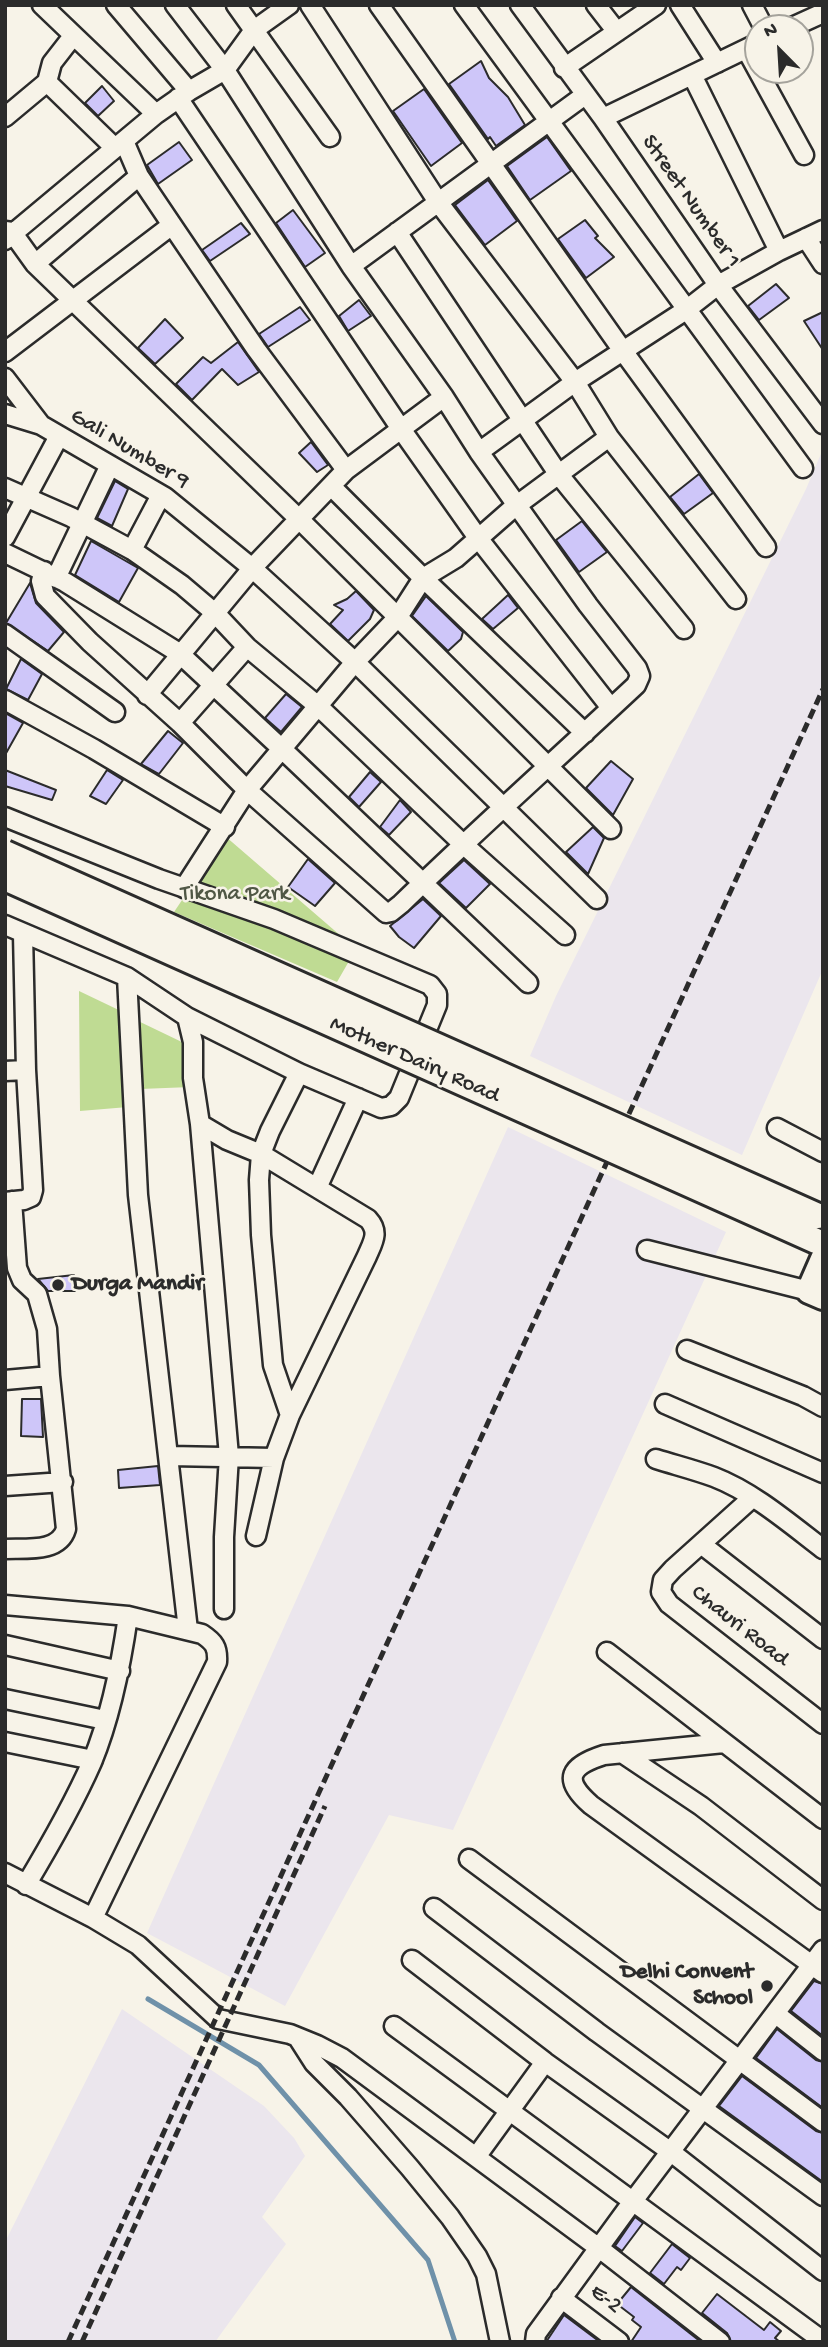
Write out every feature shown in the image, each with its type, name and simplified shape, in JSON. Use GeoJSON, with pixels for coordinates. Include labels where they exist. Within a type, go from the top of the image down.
{"type":"FeatureCollection","features":[{"type":"Feature","properties":{"kind":"main road","name":"Mother Dairy Road"},"geometry":{"type":"LineString","coordinates":[[5,853],[823,1219]]}},
{"type":"Feature","properties":{"kind":"main road","name":"Mother Dairy Road"},"geometry":{"type":"LineString","coordinates":[[5,878],[823,1244]]}},
{"type":"Feature","properties":{"kind":"main road"},"geometry":{"type":"LineString","coordinates":[[816,1294],[823,1259]]}},
{"type":"Feature","properties":{"kind":"street"},"geometry":{"type":"LineString","coordinates":[[42,5],[156,114]]}},
{"type":"Feature","properties":{"kind":"street"},"geometry":{"type":"LineString","coordinates":[[116,5],[184,94],[401,429],[478,538],[611,708]]}},
{"type":"Feature","properties":{"kind":"street"},"geometry":{"type":"LineString","coordinates":[[110,466],[81,523],[50,574],[41,581],[45,596],[247,790],[382,911],[391,912],[423,883],[636,685],[640,676],[637,668],[479,452],[444,397],[351,266],[225,70],[175,5]]}},
{"type":"Feature","properties":{"kind":"street"},"geometry":{"type":"LineString","coordinates":[[236,5],[330,137]]}},
{"type":"Feature","properties":{"kind":"street"},"geometry":{"type":"LineString","coordinates":[[289,5],[254,30],[225,70],[156,114],[8,234],[35,264],[298,518],[611,829]]}},
{"type":"Feature","properties":{"kind":"street"},"geometry":{"type":"LineString","coordinates":[[310,5],[438,202],[575,382],[608,437],[736,599]]}},
{"type":"Feature","properties":{"kind":"street"},"geometry":{"type":"LineString","coordinates":[[379,5],[765,547]]}},
{"type":"Feature","properties":{"kind":"street"},"geometry":{"type":"LineString","coordinates":[[464,5],[803,468]]}},
{"type":"Feature","properties":{"kind":"street","name":"Street Number 1"},"geometry":{"type":"LineString","coordinates":[[520,5],[603,118],[718,285],[823,425]]}},
{"type":"Feature","properties":{"kind":"street"},"geometry":{"type":"LineString","coordinates":[[596,5],[617,32]]}},
{"type":"Feature","properties":{"kind":"street"},"geometry":{"type":"LineString","coordinates":[[564,68],[656,5]]}},
{"type":"Feature","properties":{"kind":"street"},"geometry":{"type":"LineString","coordinates":[[680,5],[716,63]]}},
{"type":"Feature","properties":{"kind":"street"},"geometry":{"type":"LineString","coordinates":[[5,117],[47,82],[52,63],[73,36]]}},
{"type":"Feature","properties":{"kind":"street"},"geometry":{"type":"LineString","coordinates":[[603,118],[744,50]]}},
{"type":"Feature","properties":{"kind":"street"},"geometry":{"type":"LineString","coordinates":[[692,75],[779,251]]}},
{"type":"Feature","properties":{"kind":"street"},"geometry":{"type":"LineString","coordinates":[[47,82],[120,145],[256,349],[346,470]]}},
{"type":"Feature","properties":{"kind":"street"},"geometry":{"type":"LineString","coordinates":[[770,84],[804,155]]}},
{"type":"Feature","properties":{"kind":"street"},"geometry":{"type":"LineString","coordinates":[[351,266],[585,95]]}},
{"type":"Feature","properties":{"kind":"street"},"geometry":{"type":"LineString","coordinates":[[35,264],[139,176]]}},
{"type":"Feature","properties":{"kind":"street"},"geometry":{"type":"LineString","coordinates":[[5,352],[172,225]]}},
{"type":"Feature","properties":{"kind":"street"},"geometry":{"type":"LineString","coordinates":[[479,452],[575,382],[686,310],[718,285],[823,230]]}},
{"type":"Feature","properties":{"kind":"street"},"geometry":{"type":"LineString","coordinates":[[397,232],[559,475],[684,629]]}},
{"type":"Feature","properties":{"kind":"street"},"geometry":{"type":"LineString","coordinates":[[806,238],[823,264]]}},
{"type":"Feature","properties":{"kind":"street"},"geometry":{"type":"LineString","coordinates":[[5,378],[41,425]]}},
{"type":"Feature","properties":{"kind":"street"},"geometry":{"type":"LineString","coordinates":[[147,695],[179,653],[298,518],[346,470],[444,397]]}},
{"type":"Feature","properties":{"kind":"street","name":"Gali Number 9"},"geometry":{"type":"LineString","coordinates":[[5,414],[41,425],[162,495],[252,568],[355,662],[597,899]]}},
{"type":"Feature","properties":{"kind":"street"},"geometry":{"type":"LineString","coordinates":[[5,537],[59,436]]}},
{"type":"Feature","properties":{"kind":"street"},"geometry":{"type":"LineString","coordinates":[[184,888],[247,790],[355,662],[398,617],[423,578],[456,558],[517,505],[608,437]]}},
{"type":"Feature","properties":{"kind":"street"},"geometry":{"type":"LineString","coordinates":[[331,486],[585,733]]}},
{"type":"Feature","properties":{"kind":"street"},"geometry":{"type":"LineString","coordinates":[[5,488],[132,550],[182,585],[214,612],[247,648],[318,706],[463,844],[565,935]]}},
{"type":"Feature","properties":{"kind":"street"},"geometry":{"type":"LineString","coordinates":[[132,550],[162,495]]}},
{"type":"Feature","properties":{"kind":"street"},"geometry":{"type":"LineString","coordinates":[[5,553],[50,574],[179,653],[528,983]]}},
{"type":"Feature","properties":{"kind":"street"},"geometry":{"type":"LineString","coordinates":[[5,634],[115,712]]}},
{"type":"Feature","properties":{"kind":"street"},"geometry":{"type":"LineString","coordinates":[[180,723],[247,648]]}},
{"type":"Feature","properties":{"kind":"street"},"geometry":{"type":"LineString","coordinates":[[5,701],[94,749],[225,827]]}},
{"type":"Feature","properties":{"kind":"street"},"geometry":{"type":"LineString","coordinates":[[5,817],[184,888],[274,919],[430,985],[437,994],[437,1005],[399,1098],[391,1106],[381,1108],[299,1073],[187,1017],[127,977],[5,925]]}},
{"type":"Feature","properties":{"kind":"street"},"geometry":{"type":"LineString","coordinates":[[5,1549],[56,1544],[64,1538],[66,1529],[47,1329],[37,1294],[22,1280],[17,1268],[9,1201],[31,1197],[33,1190],[26,1070],[23,934]]}},
{"type":"Feature","properties":{"kind":"street"},"geometry":{"type":"LineString","coordinates":[[127,977],[138,1195],[188,1630]]}},
{"type":"Feature","properties":{"kind":"street"},"geometry":{"type":"LineString","coordinates":[[187,1017],[193,1042],[193,1078],[200,1124],[229,1456],[224,1537],[224,1609]]}},
{"type":"Feature","properties":{"kind":"street"},"geometry":{"type":"LineString","coordinates":[[5,1071],[26,1070]]}},
{"type":"Feature","properties":{"kind":"street"},"geometry":{"type":"LineString","coordinates":[[290,1415],[273,1365],[259,1180],[261,1154],[299,1073]]}},
{"type":"Feature","properties":{"kind":"street"},"geometry":{"type":"LineString","coordinates":[[317,1188],[358,1098]]}},
{"type":"Feature","properties":{"kind":"street"},"geometry":{"type":"LineString","coordinates":[[200,1124],[227,1140],[261,1154],[368,1219],[376,1229],[376,1236],[290,1415],[274,1458],[256,1536]]}},
{"type":"Feature","properties":{"kind":"street"},"geometry":{"type":"LineString","coordinates":[[777,1128],[821,1149]]}},
{"type":"Feature","properties":{"kind":"street"},"geometry":{"type":"LineString","coordinates":[[647,1250],[816,1294]]}},
{"type":"Feature","properties":{"kind":"street"},"geometry":{"type":"LineString","coordinates":[[687,1350],[803,1396],[823,1407]]}},
{"type":"Feature","properties":{"kind":"street"},"geometry":{"type":"LineString","coordinates":[[5,1380],[50,1376]]}},
{"type":"Feature","properties":{"kind":"street"},"geometry":{"type":"LineString","coordinates":[[665,1404],[823,1473]]}},
{"type":"Feature","properties":{"kind":"street"},"geometry":{"type":"LineString","coordinates":[[170,1456],[274,1458]]}},
{"type":"Feature","properties":{"kind":"street"},"geometry":{"type":"LineString","coordinates":[[656,1459],[715,1478],[789,1522],[823,1549]]}},
{"type":"Feature","properties":{"kind":"street"},"geometry":{"type":"LineString","coordinates":[[5,1486],[63,1482]]}},
{"type":"Feature","properties":{"kind":"street"},"geometry":{"type":"LineString","coordinates":[[752,1498],[701,1544],[823,1639]]}},
{"type":"Feature","properties":{"kind":"street","name":"Chauri Road"},"geometry":{"type":"LineString","coordinates":[[701,1544],[663,1580],[662,1592],[669,1604],[823,1724]]}},
{"type":"Feature","properties":{"kind":"street"},"geometry":{"type":"LineString","coordinates":[[5,1605],[128,1616],[202,1634],[212,1640],[218,1650],[217,1662],[93,1918]]}},
{"type":"Feature","properties":{"kind":"street"},"geometry":{"type":"LineString","coordinates":[[26,1885],[64,1821],[93,1760],[120,1671],[128,1616]]}},
{"type":"Feature","properties":{"kind":"street"},"geometry":{"type":"LineString","coordinates":[[5,1645],[120,1671]]}},
{"type":"Feature","properties":{"kind":"street"},"geometry":{"type":"LineString","coordinates":[[607,1652],[823,1819]]}},
{"type":"Feature","properties":{"kind":"street"},"geometry":{"type":"LineString","coordinates":[[5,1699],[105,1720]]}},
{"type":"Feature","properties":{"kind":"street"},"geometry":{"type":"LineString","coordinates":[[5,1742],[93,1760]]}},
{"type":"Feature","properties":{"kind":"street"},"geometry":{"type":"LineString","coordinates":[[535,2342],[536,2334],[561,2298],[633,2201],[819,1962],[576,1793],[572,1781],[575,1770],[585,1761],[604,1755],[724,1743]]}},
{"type":"Feature","properties":{"kind":"street"},"geometry":{"type":"LineString","coordinates":[[622,1753],[701,1806],[823,1900]]}},
{"type":"Feature","properties":{"kind":"street"},"geometry":{"type":"LineString","coordinates":[[470,1859],[823,2122]]}},
{"type":"Feature","properties":{"kind":"street"},"geometry":{"type":"LineString","coordinates":[[5,1874],[93,1918],[138,1945],[218,2019],[298,2038],[342,2059],[599,2248],[720,2342]]}},
{"type":"Feature","properties":{"kind":"street"},"geometry":{"type":"LineString","coordinates":[[434,1908],[597,2032],[823,2196]]}},
{"type":"Feature","properties":{"kind":"street"},"geometry":{"type":"LineString","coordinates":[[412,1960],[545,2062],[671,2152],[823,2271]]}},
{"type":"Feature","properties":{"kind":"street"},"geometry":{"type":"LineString","coordinates":[[776,2014],[823,2051]]}},
{"type":"Feature","properties":{"kind":"street"},"geometry":{"type":"LineString","coordinates":[[394,2026],[823,2341]]}},
{"type":"Feature","properties":{"kind":"street"},"geometry":{"type":"LineString","coordinates":[[298,2038],[314,2063],[348,2096],[410,2168],[450,2217],[477,2256],[486,2274],[500,2342]]}},
{"type":"Feature","properties":{"kind":"street"},"geometry":{"type":"LineString","coordinates":[[476,2157],[545,2062]]}},
{"type":"Feature","properties":{"kind":"street","name":"E-2"},"geometry":{"type":"LineString","coordinates":[[561,2298],[619,2342]]}},
{"type":"Feature","properties":{"kind":"shaded area"},"geometry":{"type":"Polygon","coordinates":[[[823,449],[823,969],[742,1155],[530,1056],[556,996],[806,489],[823,449]]]}},
{"type":"Feature","properties":{"kind":"shaded area"},"geometry":{"type":"Polygon","coordinates":[[[508,1127],[726,1232],[453,1830],[389,1815],[285,2006],[147,1933],[508,1127]]]}},
{"type":"Feature","properties":{"kind":"shaded area"},"geometry":{"type":"Polygon","coordinates":[[[122,2009],[264,2106],[294,2138],[305,2156],[262,2217],[286,2244],[215,2342],[5,2342],[5,2242],[122,2009]]]}},
{"type":"Feature","properties":{"kind":"green space","name":"Tikona Park"},"geometry":{"type":"Polygon","coordinates":[[[225,836],[356,949],[337,982],[174,912],[225,836]]]}},
{"type":"Feature","properties":{"kind":"green space"},"geometry":{"type":"Polygon","coordinates":[[[79,991],[125,1013],[128,1107],[80,1111],[79,991]]]}},
{"type":"Feature","properties":{"kind":"green space"},"geometry":{"type":"Polygon","coordinates":[[[134,1019],[186,1044],[191,1087],[140,1089],[134,1019]]]}},
{"type":"Feature","properties":{"kind":"building"},"geometry":{"type":"Polygon","coordinates":[[[481,61],[489,78],[508,97],[525,125],[496,146],[490,137],[488,139],[449,84],[481,61]]]}},
{"type":"Feature","properties":{"kind":"building"},"geometry":{"type":"Polygon","coordinates":[[[102,86],[114,101],[98,116],[85,103],[102,86]]]}},
{"type":"Feature","properties":{"kind":"building"},"geometry":{"type":"Polygon","coordinates":[[[424,89],[462,143],[431,166],[393,111],[424,89]]]}},
{"type":"Feature","properties":{"kind":"building"},"geometry":{"type":"Polygon","coordinates":[[[547,137],[571,171],[530,200],[507,166],[547,137]]]}},
{"type":"Feature","properties":{"kind":"building"},"geometry":{"type":"Polygon","coordinates":[[[179,142],[192,160],[158,184],[147,165],[179,142]]]}},
{"type":"Feature","properties":{"kind":"building"},"geometry":{"type":"Polygon","coordinates":[[[488,180],[517,221],[485,245],[455,205],[488,180]]]}},
{"type":"Feature","properties":{"kind":"building"},"geometry":{"type":"Polygon","coordinates":[[[293,210],[325,253],[305,267],[276,223],[293,210]]]}},
{"type":"Feature","properties":{"kind":"building"},"geometry":{"type":"Polygon","coordinates":[[[585,220],[598,236],[595,238],[614,257],[586,278],[558,239],[585,220]]]}},
{"type":"Feature","properties":{"kind":"building"},"geometry":{"type":"Polygon","coordinates":[[[241,223],[250,234],[210,261],[202,250],[241,223]]]}},
{"type":"Feature","properties":{"kind":"building"},"geometry":{"type":"Polygon","coordinates":[[[776,284],[789,298],[759,320],[748,306],[776,284]]]}},
{"type":"Feature","properties":{"kind":"building"},"geometry":{"type":"Polygon","coordinates":[[[359,300],[371,316],[348,331],[339,316],[359,300]]]}},
{"type":"Feature","properties":{"kind":"building"},"geometry":{"type":"Polygon","coordinates":[[[300,307],[310,320],[268,347],[259,334],[300,307]]]}},
{"type":"Feature","properties":{"kind":"building"},"geometry":{"type":"Polygon","coordinates":[[[823,312],[823,350],[804,321],[823,312]]]}},
{"type":"Feature","properties":{"kind":"building"},"geometry":{"type":"Polygon","coordinates":[[[165,319],[183,338],[155,364],[138,348],[165,319]]]}},
{"type":"Feature","properties":{"kind":"building"},"geometry":{"type":"Polygon","coordinates":[[[238,342],[259,372],[238,385],[222,369],[192,400],[176,384],[203,357],[211,363],[238,342]]]}},
{"type":"Feature","properties":{"kind":"building"},"geometry":{"type":"Polygon","coordinates":[[[311,442],[328,465],[317,472],[299,453],[311,442]]]}},
{"type":"Feature","properties":{"kind":"building"},"geometry":{"type":"Polygon","coordinates":[[[699,474],[713,493],[684,514],[670,497],[699,474]]]}},
{"type":"Feature","properties":{"kind":"building"},"geometry":{"type":"Polygon","coordinates":[[[115,481],[128,489],[112,526],[97,518],[115,481]]]}},
{"type":"Feature","properties":{"kind":"building"},"geometry":{"type":"Polygon","coordinates":[[[582,521],[607,552],[579,572],[556,540],[582,521]]]}},
{"type":"Feature","properties":{"kind":"building"},"geometry":{"type":"Polygon","coordinates":[[[91,541],[138,568],[119,602],[75,575],[91,541]]]}},
{"type":"Feature","properties":{"kind":"building"},"geometry":{"type":"Polygon","coordinates":[[[30,583],[36,603],[64,632],[48,651],[6,623],[30,583]]]}},
{"type":"Feature","properties":{"kind":"building"},"geometry":{"type":"Polygon","coordinates":[[[356,591],[374,610],[370,619],[348,641],[330,624],[343,610],[334,605],[356,591]]]}},
{"type":"Feature","properties":{"kind":"building"},"geometry":{"type":"Polygon","coordinates":[[[508,595],[518,608],[493,629],[482,619],[508,595]]]}},
{"type":"Feature","properties":{"kind":"building"},"geometry":{"type":"Polygon","coordinates":[[[426,596],[463,632],[461,639],[448,651],[412,616],[426,596]]]}},
{"type":"Feature","properties":{"kind":"building"},"geometry":{"type":"Polygon","coordinates":[[[21,659],[42,674],[28,700],[6,689],[21,659]]]}},
{"type":"Feature","properties":{"kind":"building"},"geometry":{"type":"Polygon","coordinates":[[[286,694],[302,707],[281,732],[265,718],[286,694]]]}},
{"type":"Feature","properties":{"kind":"building"},"geometry":{"type":"Polygon","coordinates":[[[5,713],[23,723],[5,755],[5,713]]]}},
{"type":"Feature","properties":{"kind":"building"},"geometry":{"type":"Polygon","coordinates":[[[168,731],[183,743],[159,774],[141,764],[168,731]]]}},
{"type":"Feature","properties":{"kind":"building"},"geometry":{"type":"Polygon","coordinates":[[[611,761],[633,779],[613,815],[586,788],[611,761]]]}},
{"type":"Feature","properties":{"kind":"building"},"geometry":{"type":"Polygon","coordinates":[[[5,770],[56,790],[52,800],[5,786],[5,770]]]}},
{"type":"Feature","properties":{"kind":"building"},"geometry":{"type":"Polygon","coordinates":[[[107,770],[123,780],[106,804],[90,796],[107,770]]]}},
{"type":"Feature","properties":{"kind":"building"},"geometry":{"type":"Polygon","coordinates":[[[370,772],[381,782],[359,807],[349,797],[370,772]]]}},
{"type":"Feature","properties":{"kind":"building"},"geometry":{"type":"Polygon","coordinates":[[[400,800],[411,812],[389,835],[380,827],[400,800]]]}},
{"type":"Feature","properties":{"kind":"building"},"geometry":{"type":"Polygon","coordinates":[[[593,827],[604,838],[588,874],[566,852],[593,827]]]}},
{"type":"Feature","properties":{"kind":"building"},"geometry":{"type":"Polygon","coordinates":[[[308,859],[335,883],[315,906],[288,887],[308,859]]]}},
{"type":"Feature","properties":{"kind":"building"},"geometry":{"type":"Polygon","coordinates":[[[464,860],[490,884],[466,908],[439,883],[464,860]]]}},
{"type":"Feature","properties":{"kind":"building"},"geometry":{"type":"Polygon","coordinates":[[[423,899],[441,916],[414,948],[390,926],[423,899]]]}},
{"type":"Feature","properties":{"kind":"building","name":"Durga Mandir"},"geometry":{"type":"Polygon","coordinates":[[[74,1275],[75,1291],[48,1291],[38,1279],[74,1275]]]}},
{"type":"Feature","properties":{"kind":"building"},"geometry":{"type":"Polygon","coordinates":[[[22,1399],[41,1399],[43,1437],[21,1436],[22,1399]]]}},
{"type":"Feature","properties":{"kind":"building"},"geometry":{"type":"Polygon","coordinates":[[[158,1466],[160,1485],[119,1488],[118,1470],[158,1466]]]}},
{"type":"Feature","properties":{"kind":"building"},"geometry":{"type":"Polygon","coordinates":[[[814,1981],[823,1984],[823,2036],[791,2011],[814,1981]]]}},
{"type":"Feature","properties":{"kind":"building"},"geometry":{"type":"Polygon","coordinates":[[[777,2029],[816,2060],[823,2062],[823,2108],[756,2058],[777,2029]]]}},
{"type":"Feature","properties":{"kind":"building"},"geometry":{"type":"Polygon","coordinates":[[[742,2076],[816,2131],[823,2133],[823,2182],[719,2106],[742,2076]]]}},
{"type":"Feature","properties":{"kind":"building"},"geometry":{"type":"Polygon","coordinates":[[[635,2217],[643,2223],[622,2251],[615,2246],[635,2217]]]}},
{"type":"Feature","properties":{"kind":"building"},"geometry":{"type":"Polygon","coordinates":[[[672,2244],[690,2258],[681,2270],[677,2267],[664,2284],[650,2273],[672,2244]]]}},
{"type":"Feature","properties":{"kind":"building"},"geometry":{"type":"Polygon","coordinates":[[[631,2287],[701,2342],[631,2342],[641,2327],[632,2320],[634,2317],[617,2304],[631,2287]]]}},
{"type":"Feature","properties":{"kind":"building"},"geometry":{"type":"Polygon","coordinates":[[[717,2294],[764,2330],[770,2322],[781,2331],[775,2338],[780,2342],[731,2342],[727,2333],[702,2313],[717,2294]]]}},
{"type":"Feature","properties":{"kind":"building"},"geometry":{"type":"Polygon","coordinates":[[[564,2315],[600,2342],[546,2342],[564,2315]]]}},
{"type":"Feature","properties":{"kind":"waterway"},"geometry":{"type":"LineString","coordinates":[[148,1999],[259,2065],[428,2260],[455,2342]]}},
{"type":"Feature","properties":{"kind":"railway"},"geometry":{"type":"LineString","coordinates":[[68,2342],[823,689]]}},
{"type":"Feature","properties":{"kind":"railway"},"geometry":{"type":"LineString","coordinates":[[82,2342],[325,1806]]}},
{"type":"Feature","properties":{"kind":"place","name":"Durga Mandir"},"geometry":{"type":"Point","coordinates":[58,1285]}},
{"type":"Feature","properties":{"kind":"place","name":"Delhi Convent School"},"geometry":{"type":"Point","coordinates":[767,1986]}}]}
